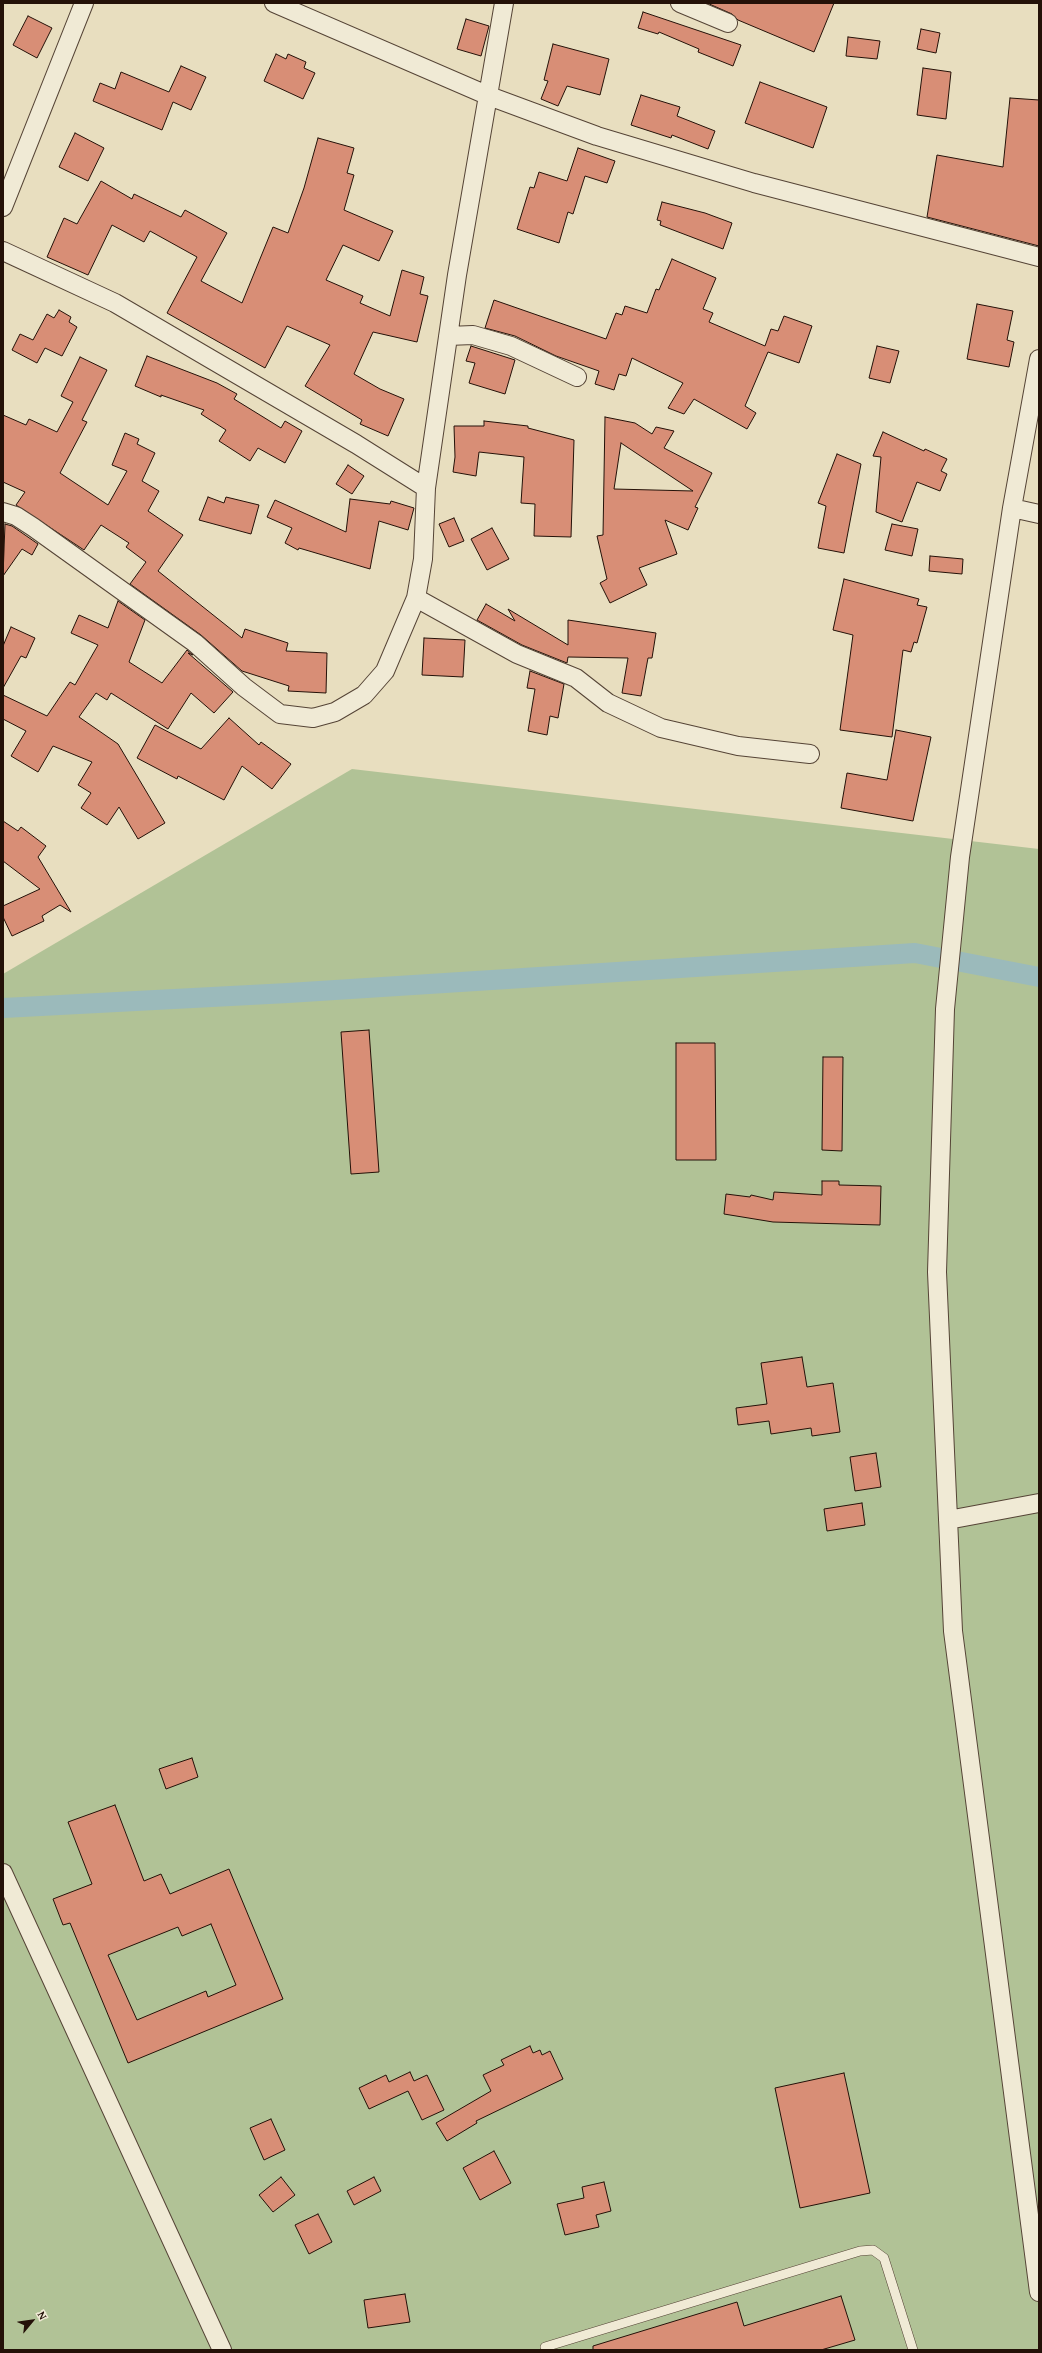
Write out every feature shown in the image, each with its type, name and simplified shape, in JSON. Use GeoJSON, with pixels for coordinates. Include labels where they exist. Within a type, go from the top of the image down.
{"type":"FeatureCollection","features":[{"type":"Feature","properties":{"kind":"street"},"geometry":{"type":"LineString","coordinates":[[3,207],[84,3]]}},
{"type":"Feature","properties":{"kind":"street"},"geometry":{"type":"LineString","coordinates":[[274,3],[488,96],[597,136],[754,183],[1039,257]]}},
{"type":"Feature","properties":{"kind":"street"},"geometry":{"type":"LineString","coordinates":[[3,512],[16,516],[33,527],[194,643],[244,687],[280,714],[313,718],[335,712],[364,695],[385,671],[416,598],[423,559],[426,488],[448,336],[504,3]]}},
{"type":"Feature","properties":{"kind":"street"},"geometry":{"type":"LineString","coordinates":[[680,3],[728,23]]}},
{"type":"Feature","properties":{"kind":"street"},"geometry":{"type":"LineString","coordinates":[[3,251],[115,303],[356,444],[426,488]]}},
{"type":"Feature","properties":{"kind":"street"},"geometry":{"type":"LineString","coordinates":[[448,336],[473,335],[511,346],[577,377]]}},
{"type":"Feature","properties":{"kind":"street"},"geometry":{"type":"LineString","coordinates":[[1039,359],[1012,508],[960,857],[945,1009],[937,1272],[953,1631],[1039,2292]]}},
{"type":"Feature","properties":{"kind":"street"},"geometry":{"type":"LineString","coordinates":[[1012,508],[1039,514]]}},
{"type":"Feature","properties":{"kind":"street"},"geometry":{"type":"LineString","coordinates":[[416,598],[517,654],[576,678],[608,703],[661,728],[738,746],[810,754]]}},
{"type":"Feature","properties":{"kind":"street"},"geometry":{"type":"LineString","coordinates":[[948,1520],[1039,1503]]}},
{"type":"Feature","properties":{"kind":"street"},"geometry":{"type":"LineString","coordinates":[[3,1873],[222,2350]]}},
{"type":"Feature","properties":{"kind":"lane"},"geometry":{"type":"LineString","coordinates":[[545,2347],[860,2251],[873,2250],[884,2258],[913,2350]]}},
{"type":"Feature","properties":{"kind":"green space"},"geometry":{"type":"Polygon","coordinates":[[[352,769],[1039,849],[1039,2350],[3,2350],[3,974],[352,769]]]}},
{"type":"Feature","properties":{"kind":"building"},"geometry":{"type":"Polygon","coordinates":[[[707,3],[834,3],[814,52],[738,20],[732,14],[707,3]]]}},
{"type":"Feature","properties":{"kind":"building"},"geometry":{"type":"Polygon","coordinates":[[[643,12],[741,45],[733,66],[698,52],[699,49],[659,32],[658,34],[638,28],[643,12]]]}},
{"type":"Feature","properties":{"kind":"building"},"geometry":{"type":"Polygon","coordinates":[[[28,16],[52,28],[37,58],[13,45],[28,16]]]}},
{"type":"Feature","properties":{"kind":"building"},"geometry":{"type":"Polygon","coordinates":[[[466,19],[489,26],[481,56],[457,49],[466,19]]]}},
{"type":"Feature","properties":{"kind":"building"},"geometry":{"type":"Polygon","coordinates":[[[921,29],[940,33],[936,53],[917,49],[921,29]]]}},
{"type":"Feature","properties":{"kind":"building"},"geometry":{"type":"Polygon","coordinates":[[[848,37],[880,41],[877,59],[846,56],[848,37]]]}},
{"type":"Feature","properties":{"kind":"building"},"geometry":{"type":"Polygon","coordinates":[[[553,44],[609,59],[600,95],[567,86],[558,106],[541,99],[548,81],[544,80],[553,44]]]}},
{"type":"Feature","properties":{"kind":"building"},"geometry":{"type":"Polygon","coordinates":[[[276,54],[286,59],[288,54],[306,62],[304,68],[315,73],[303,99],[264,81],[276,54]]]}},
{"type":"Feature","properties":{"kind":"building"},"geometry":{"type":"Polygon","coordinates":[[[181,66],[206,77],[191,110],[173,102],[162,130],[93,101],[100,83],[115,89],[121,72],[169,92],[181,66]]]}},
{"type":"Feature","properties":{"kind":"building"},"geometry":{"type":"Polygon","coordinates":[[[923,68],[951,72],[946,119],[917,115],[923,68]]]}},
{"type":"Feature","properties":{"kind":"building"},"geometry":{"type":"Polygon","coordinates":[[[760,82],[827,107],[813,148],[745,123],[760,82]]]}},
{"type":"Feature","properties":{"kind":"building"},"geometry":{"type":"Polygon","coordinates":[[[641,95],[680,107],[677,116],[715,131],[708,149],[672,135],[671,138],[631,125],[641,95]]]}},
{"type":"Feature","properties":{"kind":"building"},"geometry":{"type":"Polygon","coordinates":[[[1010,98],[1039,100],[1039,246],[927,217],[937,155],[1003,167],[1010,98]]]}},
{"type":"Feature","properties":{"kind":"building"},"geometry":{"type":"Polygon","coordinates":[[[75,133],[104,148],[88,181],[59,167],[75,133]]]}},
{"type":"Feature","properties":{"kind":"building"},"geometry":{"type":"Polygon","coordinates":[[[318,138],[354,148],[347,173],[354,175],[344,210],[393,231],[379,261],[343,245],[326,280],[363,296],[360,303],[390,316],[402,270],[424,277],[420,294],[428,296],[417,342],[373,332],[354,374],[380,389],[404,399],[388,436],[360,424],[362,420],[305,386],[330,345],[287,326],[265,368],[167,313],[197,257],[150,231],[144,242],[112,225],[88,275],[47,257],[64,218],[77,224],[101,181],[132,199],[134,194],[181,217],[185,210],[227,233],[201,281],[242,303],[273,227],[288,233],[304,188],[318,138]]]}},
{"type":"Feature","properties":{"kind":"building"},"geometry":{"type":"Polygon","coordinates":[[[578,148],[615,161],[607,183],[585,176],[573,214],[568,212],[559,243],[517,229],[530,187],[534,188],[539,172],[567,181],[578,148]]]}},
{"type":"Feature","properties":{"kind":"building"},"geometry":{"type":"Polygon","coordinates":[[[662,202],[705,213],[732,223],[723,249],[660,225],[661,221],[657,220],[662,202]]]}},
{"type":"Feature","properties":{"kind":"building"},"geometry":{"type":"Polygon","coordinates":[[[672,259],[716,278],[703,309],[713,313],[709,322],[765,346],[771,329],[778,331],[784,316],[812,326],[799,363],[768,352],[745,406],[756,413],[747,429],[694,399],[684,414],[668,408],[683,383],[632,358],[626,376],[619,374],[614,390],[595,384],[599,371],[556,356],[515,336],[485,328],[494,300],[606,339],[616,313],[622,315],[625,306],[647,313],[656,289],[659,290],[672,259]]]}},
{"type":"Feature","properties":{"kind":"building"},"geometry":{"type":"Polygon","coordinates":[[[977,304],[1013,311],[1007,340],[1014,342],[1009,367],[967,359],[977,304]]]}},
{"type":"Feature","properties":{"kind":"building"},"geometry":{"type":"Polygon","coordinates":[[[59,310],[71,317],[69,322],[77,327],[62,356],[45,348],[37,363],[12,350],[20,334],[33,340],[47,314],[54,318],[59,310]]]}},
{"type":"Feature","properties":{"kind":"building"},"geometry":{"type":"Polygon","coordinates":[[[471,346],[515,360],[505,394],[469,383],[475,363],[466,361],[471,346]]]}},
{"type":"Feature","properties":{"kind":"building"},"geometry":{"type":"Polygon","coordinates":[[[877,346],[899,351],[890,383],[869,378],[877,346]]]}},
{"type":"Feature","properties":{"kind":"building"},"geometry":{"type":"Polygon","coordinates":[[[147,356],[217,383],[237,394],[234,399],[281,428],[285,421],[302,431],[285,463],[258,448],[250,461],[219,441],[226,430],[201,414],[204,410],[161,395],[161,397],[135,386],[147,356]]]}},
{"type":"Feature","properties":{"kind":"building"},"geometry":{"type":"Polygon","coordinates":[[[80,357],[107,370],[82,420],[87,422],[60,473],[108,505],[127,471],[112,465],[125,433],[139,439],[137,444],[155,453],[142,481],[159,491],[148,511],[183,535],[158,571],[242,638],[245,629],[288,643],[286,651],[327,653],[326,693],[288,691],[289,686],[242,671],[201,635],[130,584],[146,562],[126,547],[129,543],[101,525],[84,550],[16,505],[25,492],[3,482],[3,415],[26,425],[29,419],[57,432],[73,402],[61,396],[80,357]]]}},
{"type":"Feature","properties":{"kind":"building"},"geometry":{"type":"Polygon","coordinates":[[[605,417],[635,423],[652,434],[656,427],[674,431],[664,448],[712,473],[695,507],[698,508],[688,530],[665,520],[677,554],[639,568],[647,585],[610,603],[600,583],[607,579],[597,536],[603,535],[605,417]],[[621,443],[614,489],[693,491],[621,443]]]}},
{"type":"Feature","properties":{"kind":"building"},"geometry":{"type":"Polygon","coordinates":[[[484,421],[528,426],[528,428],[574,440],[571,537],[534,536],[535,504],[521,503],[524,457],[479,452],[476,476],[453,472],[455,457],[454,426],[484,426],[484,421]]]}},
{"type":"Feature","properties":{"kind":"building"},"geometry":{"type":"Polygon","coordinates":[[[883,432],[924,451],[925,449],[947,459],[941,471],[947,474],[940,491],[917,482],[902,522],[876,512],[881,457],[873,456],[883,432]]]}},
{"type":"Feature","properties":{"kind":"building"},"geometry":{"type":"Polygon","coordinates":[[[837,454],[861,464],[844,553],[818,548],[826,506],[818,503],[837,454]]]}},
{"type":"Feature","properties":{"kind":"building"},"geometry":{"type":"Polygon","coordinates":[[[348,465],[364,476],[352,494],[336,484],[348,465]]]}},
{"type":"Feature","properties":{"kind":"building"},"geometry":{"type":"Polygon","coordinates":[[[208,497],[224,503],[226,497],[259,505],[251,534],[199,520],[208,497]]]}},
{"type":"Feature","properties":{"kind":"building"},"geometry":{"type":"Polygon","coordinates":[[[350,499],[390,504],[391,501],[414,508],[408,530],[379,521],[370,569],[299,548],[298,550],[285,543],[292,528],[267,517],[275,500],[346,532],[350,499]]]}},
{"type":"Feature","properties":{"kind":"building"},"geometry":{"type":"Polygon","coordinates":[[[454,518],[464,541],[449,547],[439,524],[454,518]]]}},
{"type":"Feature","properties":{"kind":"building"},"geometry":{"type":"Polygon","coordinates":[[[5,524],[12,526],[38,544],[32,555],[22,549],[3,576],[5,524]]]}},
{"type":"Feature","properties":{"kind":"building"},"geometry":{"type":"Polygon","coordinates":[[[892,524],[918,529],[912,556],[885,550],[892,524]]]}},
{"type":"Feature","properties":{"kind":"building"},"geometry":{"type":"Polygon","coordinates":[[[492,528],[509,559],[487,570],[471,539],[492,528]]]}},
{"type":"Feature","properties":{"kind":"building"},"geometry":{"type":"Polygon","coordinates":[[[930,556],[963,559],[962,574],[929,571],[930,556]]]}},
{"type":"Feature","properties":{"kind":"building"},"geometry":{"type":"Polygon","coordinates":[[[844,579],[919,599],[917,605],[927,607],[917,643],[914,642],[911,652],[903,650],[892,737],[840,730],[853,635],[833,630],[844,579]]]}},
{"type":"Feature","properties":{"kind":"building"},"geometry":{"type":"Polygon","coordinates":[[[118,601],[145,620],[129,662],[162,683],[187,650],[193,655],[188,653],[233,692],[214,713],[191,693],[168,729],[111,693],[107,700],[96,693],[79,717],[118,744],[165,823],[138,839],[119,807],[107,825],[81,808],[91,793],[78,785],[92,762],[53,746],[38,772],[11,756],[26,731],[3,719],[3,695],[47,716],[70,682],[75,685],[98,645],[71,633],[79,615],[108,628],[118,601]]]}},
{"type":"Feature","properties":{"kind":"building"},"geometry":{"type":"Polygon","coordinates":[[[486,604],[515,621],[508,609],[568,645],[568,620],[656,633],[652,658],[648,658],[641,696],[622,693],[628,658],[568,657],[567,663],[522,645],[477,620],[486,604]]]}},
{"type":"Feature","properties":{"kind":"building"},"geometry":{"type":"Polygon","coordinates":[[[11,627],[35,638],[26,658],[21,656],[3,688],[3,646],[11,627]]]}},
{"type":"Feature","properties":{"kind":"building"},"geometry":{"type":"Polygon","coordinates":[[[424,638],[465,640],[463,677],[422,675],[424,638]]]}},
{"type":"Feature","properties":{"kind":"building"},"geometry":{"type":"Polygon","coordinates":[[[530,671],[564,684],[558,718],[550,716],[547,735],[528,731],[535,689],[527,688],[530,671]]]}},
{"type":"Feature","properties":{"kind":"building"},"geometry":{"type":"Polygon","coordinates":[[[229,718],[259,745],[261,742],[291,764],[272,789],[242,766],[224,800],[178,776],[177,779],[137,758],[155,725],[201,749],[229,718]]]}},
{"type":"Feature","properties":{"kind":"building"},"geometry":{"type":"Polygon","coordinates":[[[896,730],[931,737],[913,821],[841,808],[847,773],[887,780],[896,730]]]}},
{"type":"Feature","properties":{"kind":"building"},"geometry":{"type":"Polygon","coordinates":[[[3,821],[18,831],[21,827],[46,846],[38,857],[71,912],[60,905],[42,916],[44,921],[12,936],[3,917],[3,906],[40,889],[3,861],[3,821]]]}},
{"type":"Feature","properties":{"kind":"building"},"geometry":{"type":"Polygon","coordinates":[[[369,1030],[379,1172],[351,1174],[341,1032],[369,1030]]]}},
{"type":"Feature","properties":{"kind":"building"},"geometry":{"type":"Polygon","coordinates":[[[676,1043],[715,1043],[716,1160],[676,1160],[676,1043]]]}},
{"type":"Feature","properties":{"kind":"building"},"geometry":{"type":"Polygon","coordinates":[[[823,1057],[843,1057],[842,1151],[822,1150],[823,1057]]]}},
{"type":"Feature","properties":{"kind":"building"},"geometry":{"type":"Polygon","coordinates":[[[822,1181],[839,1181],[839,1185],[881,1186],[880,1225],[773,1222],[724,1214],[726,1194],[750,1197],[751,1195],[773,1200],[774,1192],[822,1195],[822,1181]]]}},
{"type":"Feature","properties":{"kind":"building"},"geometry":{"type":"Polygon","coordinates":[[[802,1357],[807,1387],[833,1383],[840,1432],[812,1436],[811,1428],[771,1434],[769,1421],[738,1425],[736,1408],[767,1404],[761,1363],[802,1357]]]}},
{"type":"Feature","properties":{"kind":"building"},"geometry":{"type":"Polygon","coordinates":[[[876,1453],[881,1487],[855,1491],[850,1457],[876,1453]]]}},
{"type":"Feature","properties":{"kind":"building"},"geometry":{"type":"Polygon","coordinates":[[[862,1503],[865,1525],[827,1531],[824,1509],[862,1503]]]}},
{"type":"Feature","properties":{"kind":"building"},"geometry":{"type":"Polygon","coordinates":[[[192,1758],[198,1777],[166,1789],[159,1769],[192,1758]]]}},
{"type":"Feature","properties":{"kind":"building"},"geometry":{"type":"Polygon","coordinates":[[[115,1805],[144,1881],[161,1874],[170,1894],[229,1869],[283,1999],[128,2063],[70,1923],[63,1925],[53,1899],[92,1884],[68,1822],[115,1805]],[[211,1924],[182,1936],[178,1927],[108,1955],[137,2020],[206,1991],[208,1997],[236,1985],[211,1924]]]}},
{"type":"Feature","properties":{"kind":"building"},"geometry":{"type":"Polygon","coordinates":[[[530,2046],[533,2053],[540,2050],[542,2055],[550,2051],[563,2079],[476,2121],[477,2123],[447,2141],[436,2123],[491,2091],[483,2075],[504,2065],[501,2060],[530,2046]]]}},
{"type":"Feature","properties":{"kind":"building"},"geometry":{"type":"Polygon","coordinates":[[[410,2072],[414,2081],[427,2075],[444,2110],[422,2120],[408,2091],[369,2109],[359,2088],[386,2075],[389,2082],[410,2072]]]}},
{"type":"Feature","properties":{"kind":"building"},"geometry":{"type":"Polygon","coordinates":[[[844,2073],[870,2193],[800,2208],[775,2088],[844,2073]]]}},
{"type":"Feature","properties":{"kind":"building"},"geometry":{"type":"Polygon","coordinates":[[[271,2119],[285,2150],[264,2160],[250,2128],[271,2119]]]}},
{"type":"Feature","properties":{"kind":"building"},"geometry":{"type":"Polygon","coordinates":[[[494,2151],[511,2183],[480,2200],[463,2168],[494,2151]]]}},
{"type":"Feature","properties":{"kind":"building"},"geometry":{"type":"Polygon","coordinates":[[[281,2177],[295,2195],[273,2212],[259,2195],[281,2177]]]}},
{"type":"Feature","properties":{"kind":"building"},"geometry":{"type":"Polygon","coordinates":[[[374,2177],[381,2191],[354,2205],[347,2191],[374,2177]]]}},
{"type":"Feature","properties":{"kind":"building"},"geometry":{"type":"Polygon","coordinates":[[[604,2182],[611,2211],[596,2215],[599,2227],[565,2235],[557,2204],[584,2198],[582,2187],[604,2182]]]}},
{"type":"Feature","properties":{"kind":"building"},"geometry":{"type":"Polygon","coordinates":[[[318,2214],[332,2242],[309,2254],[295,2225],[318,2214]]]}},
{"type":"Feature","properties":{"kind":"building"},"geometry":{"type":"Polygon","coordinates":[[[405,2294],[410,2322],[368,2328],[364,2300],[405,2294]]]}},
{"type":"Feature","properties":{"kind":"building"},"geometry":{"type":"Polygon","coordinates":[[[841,2296],[855,2340],[821,2350],[593,2350],[593,2346],[737,2302],[744,2326],[841,2296]]]}},
{"type":"Feature","properties":{"kind":"waterway"},"geometry":{"type":"LineString","coordinates":[[3,1008],[288,993],[915,953],[1039,977]]}}]}
